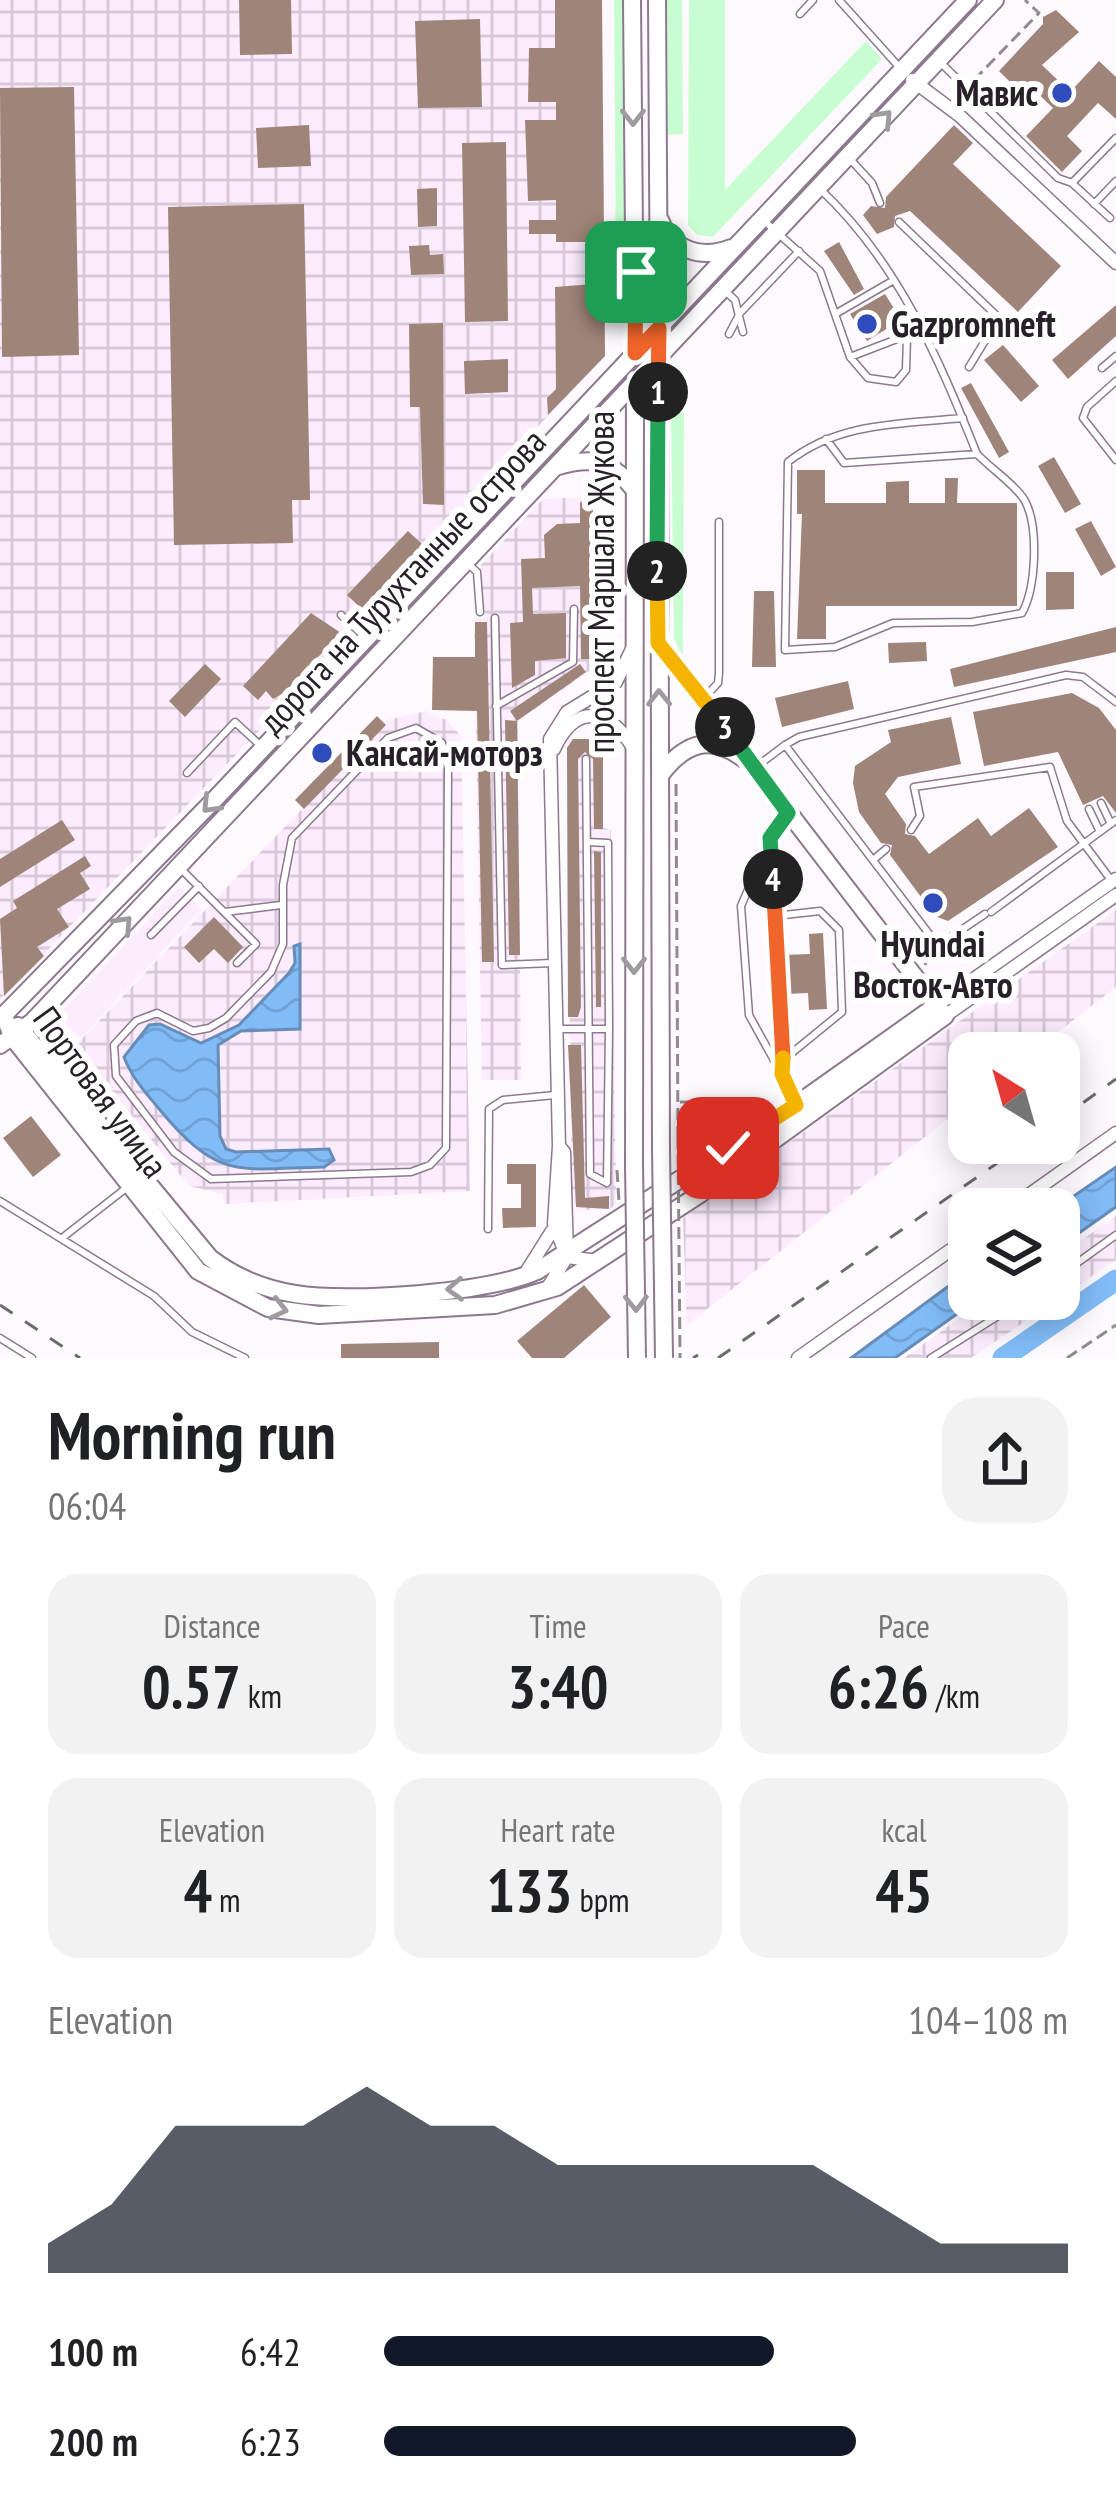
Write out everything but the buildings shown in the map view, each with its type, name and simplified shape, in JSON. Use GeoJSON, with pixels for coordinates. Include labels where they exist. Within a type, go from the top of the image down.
{"type":"FeatureCollection","features":[{"type":"Feature","properties":{"kind":"street","name":"проспект Маршала Жукова"},"geometry":{"type":"LineString","coordinates":[[632,0],[635,353],[626,1169],[637,1358]]}},
{"type":"Feature","properties":{"kind":"street","name":"проспект Маршала Жукова"},"geometry":{"type":"LineString","coordinates":[[657,0],[658,643],[668,773],[661,1148],[664,1358]]}},
{"type":"Feature","properties":{"kind":"street","name":"дорога на Турухтанные острова"},"geometry":{"type":"LineString","coordinates":[[2,1017],[264,748],[465,561],[555,467],[722,289],[769,226],[968,0]]}},
{"type":"Feature","properties":{"kind":"street","name":"дорога на Турухтанные острова"},"geometry":{"type":"LineString","coordinates":[[812,181],[847,157],[995,0]]}},
{"type":"Feature","properties":{"kind":"street"},"geometry":{"type":"LineString","coordinates":[[902,70],[960,116],[1115,260]]}},
{"type":"Feature","properties":{"kind":"street"},"geometry":{"type":"LineString","coordinates":[[659,219],[666,236],[690,251],[720,252],[739,244]]}},
{"type":"Feature","properties":{"kind":"street","name":"дорога на Турухтанные острова"},"geometry":{"type":"LineString","coordinates":[[12,1037],[178,867],[635,353],[739,244],[769,226]]}},
{"type":"Feature","properties":{"kind":"street"},"geometry":{"type":"LineString","coordinates":[[555,467],[596,460],[618,470],[633,488]]}},
{"type":"Feature","properties":{"kind":"street"},"geometry":{"type":"LineString","coordinates":[[658,643],[941,1010]]}},
{"type":"Feature","properties":{"kind":"street"},"geometry":{"type":"LineString","coordinates":[[523,1277],[550,1239],[559,1146],[554,750],[550,739],[557,722],[616,682],[633,648]]}},
{"type":"Feature","properties":{"kind":"street"},"geometry":{"type":"LineString","coordinates":[[554,750],[570,722],[591,713],[609,717],[632,746]]}},
{"type":"Feature","properties":{"kind":"street"},"geometry":{"type":"LineString","coordinates":[[668,773],[675,756],[702,742],[724,746],[750,765]]}},
{"type":"Feature","properties":{"kind":"street","name":"Портовая улица"},"geometry":{"type":"LineString","coordinates":[[2,1017],[12,1037],[134,1182],[198,1271],[268,1308],[319,1315],[495,1305],[538,1296],[602,1261],[800,1110],[1115,885]]}},
{"type":"Feature","properties":{"kind":"street","name":"Портовая улица"},"geometry":{"type":"LineString","coordinates":[[134,1182],[227,1272],[275,1290],[358,1294],[478,1287],[523,1277],[566,1255],[726,1144],[800,1110]]}},
{"type":"Feature","properties":{"kind":"street"},"geometry":{"type":"LineString","coordinates":[[1039,1188],[1116,1133]]}},
{"type":"Feature","properties":{"kind":"street"},"geometry":{"type":"LineString","coordinates":[[538,1296],[566,1255],[564,1152],[559,1146]]}},
{"type":"Feature","properties":{"kind":"street"},"geometry":{"type":"LineString","coordinates":[[567,1214],[580,1227],[603,1231]]}},
{"type":"Feature","properties":{"kind":"street"},"geometry":{"type":"LineString","coordinates":[[554,1224],[566,1255]]}},
{"type":"Feature","properties":{"kind":"street"},"geometry":{"type":"LineString","coordinates":[[798,1358],[948,1252]]}},
{"type":"Feature","properties":{"kind":"street"},"geometry":{"type":"LineString","coordinates":[[566,1255],[602,1261]]}},
{"type":"Feature","properties":{"kind":"lane"},"geometry":{"type":"LineString","coordinates":[[800,14],[813,0]]}},
{"type":"Feature","properties":{"kind":"lane"},"geometry":{"type":"LineString","coordinates":[[839,0],[902,70]]}},
{"type":"Feature","properties":{"kind":"lane"},"geometry":{"type":"LineString","coordinates":[[850,10],[856,0]]}},
{"type":"Feature","properties":{"kind":"lane"},"geometry":{"type":"LineString","coordinates":[[938,61],[1058,178],[1072,183],[1110,218]]}},
{"type":"Feature","properties":{"kind":"lane"},"geometry":{"type":"LineString","coordinates":[[1072,183],[1116,138]]}},
{"type":"Feature","properties":{"kind":"lane"},"geometry":{"type":"LineString","coordinates":[[847,157],[872,183],[880,203]]}},
{"type":"Feature","properties":{"kind":"lane"},"geometry":{"type":"LineString","coordinates":[[812,181],[865,235],[923,329],[963,418],[977,454],[1024,499],[1032,549],[1029,600],[1022,613],[973,622],[893,623],[835,647],[784,650],[788,462],[849,430],[963,418]]}},
{"type":"Feature","properties":{"kind":"lane"},"geometry":{"type":"LineString","coordinates":[[1094,204],[1116,181]]}},
{"type":"Feature","properties":{"kind":"lane"},"geometry":{"type":"LineString","coordinates":[[899,222],[999,318],[969,368]]}},
{"type":"Feature","properties":{"kind":"lane"},"geometry":{"type":"LineString","coordinates":[[769,226],[820,271],[850,357],[868,378],[896,382],[906,370],[907,335]]}},
{"type":"Feature","properties":{"kind":"lane"},"geometry":{"type":"LineString","coordinates":[[729,334],[740,313],[799,250]]}},
{"type":"Feature","properties":{"kind":"lane"},"geometry":{"type":"LineString","coordinates":[[837,313],[894,280]]}},
{"type":"Feature","properties":{"kind":"lane"},"geometry":{"type":"LineString","coordinates":[[722,289],[740,313],[743,332]]}},
{"type":"Feature","properties":{"kind":"lane"},"geometry":{"type":"LineString","coordinates":[[850,357],[923,329]]}},
{"type":"Feature","properties":{"kind":"lane"},"geometry":{"type":"LineString","coordinates":[[1102,368],[1116,356]]}},
{"type":"Feature","properties":{"kind":"lane"},"geometry":{"type":"LineString","coordinates":[[1116,381],[1087,407],[1083,418],[1116,460]]}},
{"type":"Feature","properties":{"kind":"lane"},"geometry":{"type":"LineString","coordinates":[[826,439],[844,464],[977,454]]}},
{"type":"Feature","properties":{"kind":"lane"},"geometry":{"type":"LineString","coordinates":[[703,699],[718,683],[719,673],[719,522]]}},
{"type":"Feature","properties":{"kind":"lane"},"geometry":{"type":"LineString","coordinates":[[465,561],[477,572],[480,612]]}},
{"type":"Feature","properties":{"kind":"lane"},"geometry":{"type":"LineString","coordinates":[[496,706],[573,662],[574,609]]}},
{"type":"Feature","properties":{"kind":"lane"},"geometry":{"type":"LineString","coordinates":[[341,615],[374,645]]}},
{"type":"Feature","properties":{"kind":"lane"},"geometry":{"type":"LineString","coordinates":[[494,618],[502,965],[555,962]]}},
{"type":"Feature","properties":{"kind":"lane"},"geometry":{"type":"LineString","coordinates":[[750,765],[799,737],[1066,675],[1083,677],[1116,702]]}},
{"type":"Feature","properties":{"kind":"lane"},"geometry":{"type":"LineString","coordinates":[[188,772],[235,722],[264,748]]}},
{"type":"Feature","properties":{"kind":"lane"},"geometry":{"type":"LineString","coordinates":[[416,728],[435,735],[448,768],[449,1122],[446,1148],[430,1165],[378,1175],[211,1179],[174,1152],[116,1076],[114,1045],[147,1015],[170,1018],[193,1031],[226,1018],[280,959],[283,905],[292,838],[388,738],[416,728]]}},
{"type":"Feature","properties":{"kind":"lane"},"geometry":{"type":"LineString","coordinates":[[785,745],[933,939],[945,941],[1114,822],[1101,803]]}},
{"type":"Feature","properties":{"kind":"lane"},"geometry":{"type":"LineString","coordinates":[[586,759],[590,1174],[608,1183],[608,843],[587,842]]}},
{"type":"Feature","properties":{"kind":"lane"},"geometry":{"type":"LineString","coordinates":[[911,830],[920,816],[914,787],[1050,767],[1067,820],[1115,885]]}},
{"type":"Feature","properties":{"kind":"lane"},"geometry":{"type":"LineString","coordinates":[[1090,809],[1100,832]]}},
{"type":"Feature","properties":{"kind":"lane"},"geometry":{"type":"LineString","coordinates":[[788,813],[770,838],[741,906],[749,1015],[800,1110]]}},
{"type":"Feature","properties":{"kind":"lane"},"geometry":{"type":"LineString","coordinates":[[770,838],[782,1074]]}},
{"type":"Feature","properties":{"kind":"lane"},"geometry":{"type":"LineString","coordinates":[[873,860],[886,849]]}},
{"type":"Feature","properties":{"kind":"lane"},"geometry":{"type":"LineString","coordinates":[[178,867],[256,944],[237,964]]}},
{"type":"Feature","properties":{"kind":"lane"},"geometry":{"type":"LineString","coordinates":[[151,935],[199,886]]}},
{"type":"Feature","properties":{"kind":"lane"},"geometry":{"type":"LineString","coordinates":[[225,912],[283,905]]}},
{"type":"Feature","properties":{"kind":"lane"},"geometry":{"type":"LineString","coordinates":[[776,916],[820,911],[838,930],[842,1012],[782,1060]]}},
{"type":"Feature","properties":{"kind":"lane"},"geometry":{"type":"LineString","coordinates":[[555,1029],[609,1029]]}},
{"type":"Feature","properties":{"kind":"lane"},"geometry":{"type":"LineString","coordinates":[[488,1228],[489,1109],[502,1100],[557,1095]]}},
{"type":"Feature","properties":{"kind":"lane"},"geometry":{"type":"LineString","coordinates":[[723,1102],[726,1144]]}},
{"type":"Feature","properties":{"kind":"lane"},"geometry":{"type":"LineString","coordinates":[[62,1238],[134,1182]]}},
{"type":"Feature","properties":{"kind":"lane"},"geometry":{"type":"LineString","coordinates":[[0,1201],[154,1296],[192,1332],[245,1358]]}},
{"type":"Feature","properties":{"kind":"lane"},"geometry":{"type":"LineString","coordinates":[[1080,1261],[1116,1235]]}},
{"type":"Feature","properties":{"kind":"lane"},"geometry":{"type":"LineString","coordinates":[[932,1358],[992,1320]]}},
{"type":"Feature","properties":{"kind":"lane"},"geometry":{"type":"LineString","coordinates":[[0,1337],[32,1358]]}},
{"type":"Feature","properties":{"kind":"path"},"geometry":{"type":"LineString","coordinates":[[967,88],[1039,13],[1025,0]]}},
{"type":"Feature","properties":{"kind":"path"},"geometry":{"type":"LineString","coordinates":[[675,255],[680,282]]}},
{"type":"Feature","properties":{"kind":"path"},"geometry":{"type":"LineString","coordinates":[[611,455],[614,429],[624,425]]}},
{"type":"Feature","properties":{"kind":"path"},"geometry":{"type":"LineString","coordinates":[[668,773],[680,1358]]}},
{"type":"Feature","properties":{"kind":"path"},"geometry":{"type":"LineString","coordinates":[[923,966],[933,939]]}},
{"type":"Feature","properties":{"kind":"path"},"geometry":{"type":"LineString","coordinates":[[678,1102],[688,1102],[689,1163]]}},
{"type":"Feature","properties":{"kind":"path"},"geometry":{"type":"LineString","coordinates":[[688,1146],[726,1144]]}},
{"type":"Feature","properties":{"kind":"path"},"geometry":{"type":"LineString","coordinates":[[619,1210],[626,1169]]}},
{"type":"Feature","properties":{"kind":"path"},"geometry":{"type":"LineString","coordinates":[[1067,1358],[1116,1325]]}},
{"type":"Feature","properties":{"kind":"shaded area"},"geometry":{"type":"Polygon","coordinates":[[[0,0],[602,0],[605,356],[466,502],[463,520],[0,999],[0,0]]]}},
{"type":"Feature","properties":{"kind":"shaded area"},"geometry":{"type":"Polygon","coordinates":[[[594,497],[594,658],[589,671],[518,721],[521,1080],[482,1080],[474,619],[485,617],[480,566],[543,499],[594,497]]]}},
{"type":"Feature","properties":{"kind":"shaded area"},"geometry":{"type":"Polygon","coordinates":[[[426,711],[446,720],[461,736],[470,1191],[224,1204],[223,1194],[190,1186],[75,1046],[387,720],[426,711]]]}},
{"type":"Feature","properties":{"kind":"shaded area"},"geometry":{"type":"Polygon","coordinates":[[[567,739],[603,739],[603,828],[611,830],[616,1205],[609,1209],[580,1210],[572,1202],[567,739]]]}},
{"type":"Feature","properties":{"kind":"shaded area"},"geometry":{"type":"Polygon","coordinates":[[[179,887],[202,909],[81,1038],[57,1017],[179,887]]]}},
{"type":"Feature","properties":{"kind":"shaded area"},"geometry":{"type":"Polygon","coordinates":[[[1116,910],[1116,987],[1058,1032],[948,1032],[948,1119],[687,1325],[683,1218],[1116,910]]]}},
{"type":"Feature","properties":{"kind":"shaded area"},"geometry":{"type":"Polygon","coordinates":[[[1116,1216],[1116,1260],[1080,1284],[1080,1241],[1116,1216]]]}},
{"type":"Feature","properties":{"kind":"shaded area"},"geometry":{"type":"Polygon","coordinates":[[[957,1320],[1027,1320],[971,1358],[904,1358],[957,1320]]]}},
{"type":"Feature","properties":{"kind":"green space"},"geometry":{"type":"Polygon","coordinates":[[[614,0],[624,0],[626,280],[616,280],[614,0]]]}},
{"type":"Feature","properties":{"kind":"green space"},"geometry":{"type":"Polygon","coordinates":[[[667,0],[682,0],[683,134],[668,135],[667,0]]]}},
{"type":"Feature","properties":{"kind":"green space"},"geometry":{"type":"Polygon","coordinates":[[[689,0],[725,0],[725,190],[866,41],[882,59],[713,237],[697,235],[688,225],[689,0]]]}},
{"type":"Feature","properties":{"kind":"green space"},"geometry":{"type":"Polygon","coordinates":[[[671,413],[684,413],[683,658],[674,638],[671,413]]]}},
{"type":"Feature","properties":{"kind":"water"},"geometry":{"type":"Polygon","coordinates":[[[300,944],[300,1029],[241,1031],[218,1045],[220,1136],[226,1149],[236,1152],[329,1149],[334,1160],[324,1167],[232,1166],[215,1160],[180,1133],[140,1085],[124,1057],[149,1025],[160,1024],[201,1043],[239,1025],[289,973],[295,963],[294,946],[300,944]]]}},
{"type":"Feature","properties":{"kind":"water"},"geometry":{"type":"Polygon","coordinates":[[[1116,1167],[1116,1207],[1080,1232],[1080,1192],[1116,1167]]]}},
{"type":"Feature","properties":{"kind":"water"},"geometry":{"type":"Polygon","coordinates":[[[948,1286],[948,1320],[895,1358],[851,1358],[948,1286]]]}},
{"type":"Feature","properties":{"kind":"waterway"},"geometry":{"type":"LineString","coordinates":[[1003,1358],[1116,1280]]}},
{"type":"Feature","properties":{"kind":"railway"},"geometry":{"type":"LineString","coordinates":[[1080,1105],[1116,1079]]}},
{"type":"Feature","properties":{"kind":"railway"},"geometry":{"type":"LineString","coordinates":[[718,1358],[996,1164]]}},
{"type":"Feature","properties":{"kind":"railway"},"geometry":{"type":"LineString","coordinates":[[0,1305],[80,1358]]}},
{"type":"Feature","properties":{"kind":"railway"},"geometry":{"type":"LineString","coordinates":[[693,1358],[698,1355]]}},
{"type":"Feature","properties":{"kind":"place","name":"Мавис"},"geometry":{"type":"Point","coordinates":[1062,93]}},
{"type":"Feature","properties":{"kind":"place","name":"Gazpromneft"},"geometry":{"type":"Point","coordinates":[867,324]}},
{"type":"Feature","properties":{"kind":"place","name":"Кансай-моторз"},"geometry":{"type":"Point","coordinates":[322,753]}},
{"type":"Feature","properties":{"kind":"place","name":"Hyundai Восток-Авто"},"geometry":{"type":"Point","coordinates":[933,903]}},
{"type":"Feature","properties":{"kind":"route"},"geometry":{"type":"LineString","coordinates":[[636,272],[635,353],[659,328],[658,643],[788,813],[770,838],[784,1042],[782,1074],[796,1105],[728,1148]]}}]}
